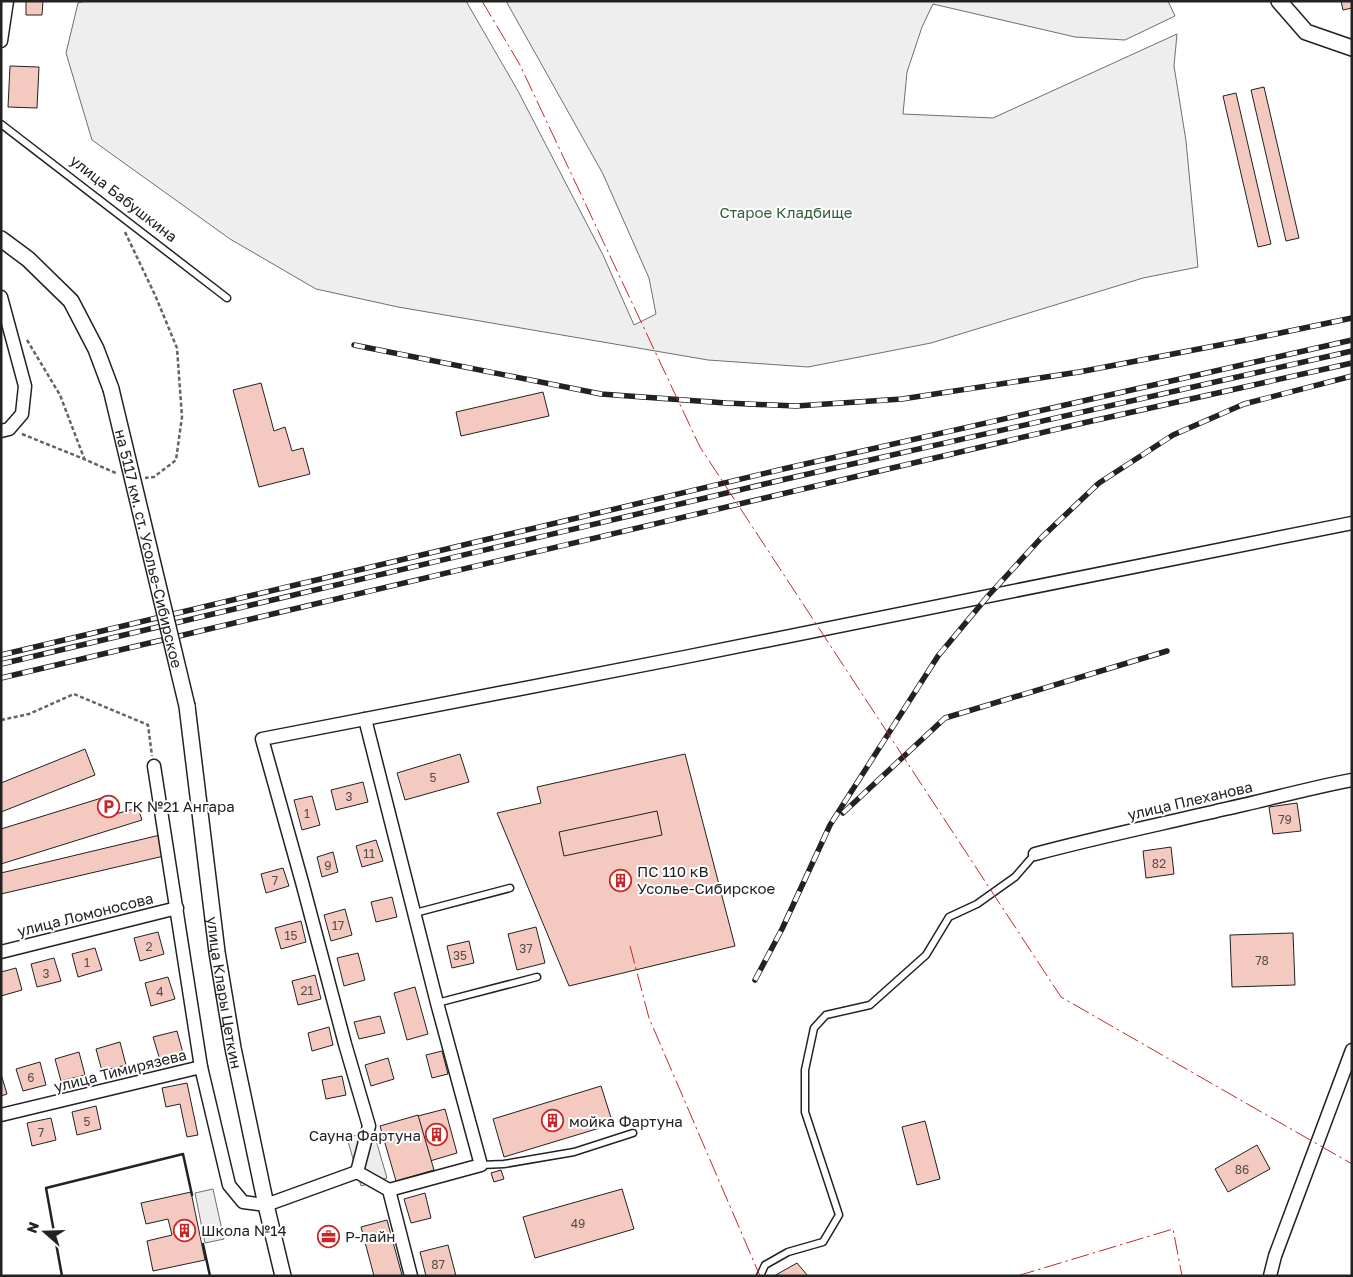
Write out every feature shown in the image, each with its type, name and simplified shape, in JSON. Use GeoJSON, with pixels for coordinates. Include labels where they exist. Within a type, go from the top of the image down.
{"type":"FeatureCollection","features":[{"type":"Feature","properties":{"kind":"street"},"geometry":{"type":"LineString","coordinates":[[1,42],[7,1]]}},
{"type":"Feature","properties":{"kind":"street"},"geometry":{"type":"LineString","coordinates":[[1279,1],[1306,32],[1352,48]]}},
{"type":"Feature","properties":{"kind":"street","name":"на 5117 км. ст. Усолье-Сибирское"},"geometry":{"type":"LineString","coordinates":[[1,239],[28,259],[71,301],[96,349],[110,389],[187,706]]}},
{"type":"Feature","properties":{"kind":"street"},"geometry":{"type":"LineString","coordinates":[[1,297],[25,386],[22,414],[5,430]]}},
{"type":"Feature","properties":{"kind":"street"},"geometry":{"type":"LineString","coordinates":[[357,1172],[369,1126],[344,1044],[302,882],[262,740],[1352,523]]}},
{"type":"Feature","properties":{"kind":"street","name":"улица Клары Цеткин"},"geometry":{"type":"LineString","coordinates":[[187,706],[217,952],[232,1048],[282,1276]]}},
{"type":"Feature","properties":{"kind":"street"},"geometry":{"type":"LineString","coordinates":[[266,1204],[357,1172],[389,1190],[481,1165],[437,1003],[365,719]]}},
{"type":"Feature","properties":{"kind":"street"},"geometry":{"type":"LineString","coordinates":[[154,766],[201,1067]]}},
{"type":"Feature","properties":{"kind":"street","name":"улица Плеханова"},"geometry":{"type":"LineString","coordinates":[[1035,854],[1096,838],[1352,780]]}},
{"type":"Feature","properties":{"kind":"street","name":"улица Ломоносова"},"geometry":{"type":"LineString","coordinates":[[1,952],[176,908]]}},
{"type":"Feature","properties":{"kind":"street"},"geometry":{"type":"LineString","coordinates":[[1270,1276],[1275,1256],[1352,1050]]}},
{"type":"Feature","properties":{"kind":"street","name":"улица Тимирязева"},"geometry":{"type":"LineString","coordinates":[[1,1115],[201,1067],[229,1185],[244,1202],[266,1204]]}},
{"type":"Feature","properties":{"kind":"street"},"geometry":{"type":"LineString","coordinates":[[389,1190],[411,1276]]}},
{"type":"Feature","properties":{"kind":"lane","name":"улица Бабушкина"},"geometry":{"type":"LineString","coordinates":[[1,124],[227,298]]}},
{"type":"Feature","properties":{"kind":"lane"},"geometry":{"type":"LineString","coordinates":[[760,1276],[765,1265],[788,1252],[823,1242],[839,1215],[805,1112],[805,1070],[814,1028],[826,1015],[870,1005],[926,955],[949,917],[977,904],[1015,877],[1035,854]]}},
{"type":"Feature","properties":{"kind":"lane"},"geometry":{"type":"LineString","coordinates":[[415,913],[510,888]]}},
{"type":"Feature","properties":{"kind":"lane"},"geometry":{"type":"LineString","coordinates":[[437,1003],[537,977]]}},
{"type":"Feature","properties":{"kind":"lane"},"geometry":{"type":"LineString","coordinates":[[481,1165],[504,1164],[574,1152],[633,1133]]}},
{"type":"Feature","properties":{"kind":"path"},"geometry":{"type":"LineString","coordinates":[[116,213],[155,295],[177,348],[182,417],[176,460],[154,477],[137,478]]}},
{"type":"Feature","properties":{"kind":"path"},"geometry":{"type":"LineString","coordinates":[[26,338],[60,395],[84,459]]}},
{"type":"Feature","properties":{"kind":"path"},"geometry":{"type":"LineString","coordinates":[[5,430],[84,459],[120,475]]}},
{"type":"Feature","properties":{"kind":"path"},"geometry":{"type":"LineString","coordinates":[[1,720],[29,714],[74,694],[148,725],[154,766]]}},
{"type":"Feature","properties":{"kind":"green space","name":"Старое Кладбище"},"geometry":{"type":"Polygon","coordinates":[[[85,1],[466,1],[518,91],[603,255],[634,325],[656,314],[649,278],[603,174],[506,1],[1168,1],[1175,16],[1125,40],[1075,37],[933,4],[922,27],[907,72],[903,114],[993,118],[1177,34],[1174,66],[1186,141],[1198,267],[1143,278],[931,343],[808,367],[708,360],[398,307],[316,289],[230,239],[92,140],[66,53],[78,3],[85,1]]]}},
{"type":"Feature","properties":{"kind":"shaded area"},"geometry":{"type":"Polygon","coordinates":[[[373,1130],[387,1178],[361,1186],[347,1138],[373,1130]]]}},
{"type":"Feature","properties":{"kind":"shaded area"},"geometry":{"type":"Polygon","coordinates":[[[213,1189],[224,1239],[205,1243],[195,1193],[213,1189]]]}},
{"type":"Feature","properties":{"kind":"building"},"geometry":{"type":"Polygon","coordinates":[[[26,1],[43,1],[42,15],[26,15],[26,1]]]}},
{"type":"Feature","properties":{"kind":"building"},"geometry":{"type":"Polygon","coordinates":[[[1341,1],[1352,1],[1352,8],[1343,10],[1341,1]]]}},
{"type":"Feature","properties":{"kind":"building"},"geometry":{"type":"Polygon","coordinates":[[[10,66],[39,67],[37,108],[8,107],[10,66]]]}},
{"type":"Feature","properties":{"kind":"building"},"geometry":{"type":"Polygon","coordinates":[[[1264,87],[1299,238],[1286,241],[1251,90],[1264,87]]]}},
{"type":"Feature","properties":{"kind":"building"},"geometry":{"type":"Polygon","coordinates":[[[1236,93],[1271,244],[1258,247],[1223,96],[1236,93]]]}},
{"type":"Feature","properties":{"kind":"building"},"geometry":{"type":"Polygon","coordinates":[[[261,383],[274,431],[285,427],[292,451],[303,448],[310,474],[259,487],[233,390],[261,383]]]}},
{"type":"Feature","properties":{"kind":"building"},"geometry":{"type":"Polygon","coordinates":[[[543,392],[549,416],[461,436],[456,412],[543,392]]]}},
{"type":"Feature","properties":{"kind":"building"},"geometry":{"type":"Polygon","coordinates":[[[85,749],[95,775],[1,812],[1,783],[85,749]]]}},
{"type":"Feature","properties":{"kind":"building"},"geometry":{"type":"Polygon","coordinates":[[[460,754],[469,782],[405,800],[397,773],[460,754]]]}},
{"type":"Feature","properties":{"kind":"building","name":"ПС 110 кВ Усолье-Сибирское"},"geometry":{"type":"Polygon","coordinates":[[[685,754],[735,946],[569,986],[497,813],[541,803],[537,787],[685,754]]]}},
{"type":"Feature","properties":{"kind":"building"},"geometry":{"type":"Polygon","coordinates":[[[363,782],[368,802],[336,810],[331,790],[363,782]]]}},
{"type":"Feature","properties":{"kind":"building"},"geometry":{"type":"Polygon","coordinates":[[[108,796],[115,814],[138,808],[142,820],[1,864],[1,829],[108,796]]]}},
{"type":"Feature","properties":{"kind":"building"},"geometry":{"type":"Polygon","coordinates":[[[312,796],[320,825],[302,830],[294,800],[312,796]]]}},
{"type":"Feature","properties":{"kind":"building"},"geometry":{"type":"Polygon","coordinates":[[[1297,803],[1301,831],[1273,834],[1269,807],[1297,803]]]}},
{"type":"Feature","properties":{"kind":"building"},"geometry":{"type":"Polygon","coordinates":[[[657,811],[662,835],[564,856],[559,832],[657,811]]]}},
{"type":"Feature","properties":{"kind":"building"},"geometry":{"type":"Polygon","coordinates":[[[160,835],[164,856],[1,894],[1,873],[160,835]]]}},
{"type":"Feature","properties":{"kind":"building"},"geometry":{"type":"Polygon","coordinates":[[[376,840],[383,861],[362,867],[356,846],[376,840]]]}},
{"type":"Feature","properties":{"kind":"building"},"geometry":{"type":"Polygon","coordinates":[[[1171,847],[1174,874],[1146,878],[1143,851],[1171,847]]]}},
{"type":"Feature","properties":{"kind":"building"},"geometry":{"type":"Polygon","coordinates":[[[333,852],[338,872],[322,877],[317,857],[333,852]]]}},
{"type":"Feature","properties":{"kind":"building"},"geometry":{"type":"Polygon","coordinates":[[[283,868],[289,886],[266,893],[261,874],[283,868]]]}},
{"type":"Feature","properties":{"kind":"building"},"geometry":{"type":"Polygon","coordinates":[[[392,897],[397,917],[376,922],[371,902],[392,897]]]}},
{"type":"Feature","properties":{"kind":"building"},"geometry":{"type":"Polygon","coordinates":[[[345,909],[352,935],[331,941],[324,915],[345,909]]]}},
{"type":"Feature","properties":{"kind":"building"},"geometry":{"type":"Polygon","coordinates":[[[301,921],[306,942],[281,949],[275,928],[301,921]]]}},
{"type":"Feature","properties":{"kind":"building"},"geometry":{"type":"Polygon","coordinates":[[[536,927],[545,963],[517,970],[508,934],[536,927]]]}},
{"type":"Feature","properties":{"kind":"building"},"geometry":{"type":"Polygon","coordinates":[[[158,932],[164,954],[140,961],[134,938],[158,932]]]}},
{"type":"Feature","properties":{"kind":"building"},"geometry":{"type":"Polygon","coordinates":[[[1293,933],[1295,985],[1232,987],[1230,935],[1293,933]]]}},
{"type":"Feature","properties":{"kind":"building"},"geometry":{"type":"Polygon","coordinates":[[[469,941],[474,963],[452,968],[447,946],[469,941]]]}},
{"type":"Feature","properties":{"kind":"building"},"geometry":{"type":"Polygon","coordinates":[[[95,948],[102,970],[78,977],[72,954],[95,948]]]}},
{"type":"Feature","properties":{"kind":"building"},"geometry":{"type":"Polygon","coordinates":[[[358,953],[365,980],[344,986],[337,958],[358,953]]]}},
{"type":"Feature","properties":{"kind":"building"},"geometry":{"type":"Polygon","coordinates":[[[54,958],[61,981],[37,987],[31,964],[54,958]]]}},
{"type":"Feature","properties":{"kind":"building"},"geometry":{"type":"Polygon","coordinates":[[[16,968],[22,990],[1,996],[1,972],[16,968]]]}},
{"type":"Feature","properties":{"kind":"building"},"geometry":{"type":"Polygon","coordinates":[[[315,975],[321,999],[298,1005],[292,981],[315,975]]]}},
{"type":"Feature","properties":{"kind":"building"},"geometry":{"type":"Polygon","coordinates":[[[168,977],[175,999],[151,1006],[145,983],[168,977]]]}},
{"type":"Feature","properties":{"kind":"building"},"geometry":{"type":"Polygon","coordinates":[[[415,987],[428,1034],[407,1040],[394,993],[415,987]]]}},
{"type":"Feature","properties":{"kind":"building"},"geometry":{"type":"Polygon","coordinates":[[[380,1016],[385,1033],[359,1039],[354,1022],[380,1016]]]}},
{"type":"Feature","properties":{"kind":"building"},"geometry":{"type":"Polygon","coordinates":[[[329,1027],[333,1045],[312,1051],[308,1033],[329,1027]]]}},
{"type":"Feature","properties":{"kind":"building"},"geometry":{"type":"Polygon","coordinates":[[[177,1031],[183,1053],[160,1060],[153,1037],[177,1031]]]}},
{"type":"Feature","properties":{"kind":"building"},"geometry":{"type":"Polygon","coordinates":[[[120,1042],[126,1065],[102,1071],[96,1049],[120,1042]]]}},
{"type":"Feature","properties":{"kind":"building"},"geometry":{"type":"Polygon","coordinates":[[[442,1051],[448,1074],[432,1078],[426,1055],[442,1051]]]}},
{"type":"Feature","properties":{"kind":"building"},"geometry":{"type":"Polygon","coordinates":[[[79,1052],[85,1075],[61,1081],[55,1059],[79,1052]]]}},
{"type":"Feature","properties":{"kind":"building"},"geometry":{"type":"Polygon","coordinates":[[[388,1058],[394,1079],[371,1086],[365,1065],[388,1058]]]}},
{"type":"Feature","properties":{"kind":"building"},"geometry":{"type":"Polygon","coordinates":[[[40,1062],[46,1085],[23,1091],[16,1069],[40,1062]]]}},
{"type":"Feature","properties":{"kind":"building"},"geometry":{"type":"Polygon","coordinates":[[[1,1074],[7,1094],[1,1096],[1,1074]]]}},
{"type":"Feature","properties":{"kind":"building"},"geometry":{"type":"Polygon","coordinates":[[[342,1076],[346,1095],[326,1099],[322,1080],[342,1076]]]}},
{"type":"Feature","properties":{"kind":"building"},"geometry":{"type":"Polygon","coordinates":[[[187,1083],[198,1135],[187,1137],[180,1104],[166,1107],[162,1088],[187,1083]]]}},
{"type":"Feature","properties":{"kind":"building","name":"мойка Фартуна"},"geometry":{"type":"Polygon","coordinates":[[[601,1086],[613,1124],[504,1157],[493,1119],[601,1086]]]}},
{"type":"Feature","properties":{"kind":"building"},"geometry":{"type":"Polygon","coordinates":[[[96,1106],[101,1129],[77,1135],[72,1112],[96,1106]]]}},
{"type":"Feature","properties":{"kind":"building","name":"Сауна Фартуна"},"geometry":{"type":"Polygon","coordinates":[[[445,1109],[457,1153],[430,1161],[418,1116],[445,1109]]]}},
{"type":"Feature","properties":{"kind":"building"},"geometry":{"type":"Polygon","coordinates":[[[418,1115],[434,1170],[396,1181],[380,1126],[418,1115]]]}},
{"type":"Feature","properties":{"kind":"building"},"geometry":{"type":"Polygon","coordinates":[[[51,1118],[56,1140],[32,1146],[27,1123],[51,1118]]]}},
{"type":"Feature","properties":{"kind":"building"},"geometry":{"type":"Polygon","coordinates":[[[925,1121],[940,1179],[917,1185],[902,1127],[925,1121]]]}},
{"type":"Feature","properties":{"kind":"building"},"geometry":{"type":"Polygon","coordinates":[[[1257,1145],[1270,1169],[1228,1192],[1215,1169],[1257,1145]]]}},
{"type":"Feature","properties":{"kind":"building"},"geometry":{"type":"Polygon","coordinates":[[[501,1170],[504,1179],[494,1182],[491,1173],[501,1170]]]}},
{"type":"Feature","properties":{"kind":"building"},"geometry":{"type":"Polygon","coordinates":[[[622,1189],[634,1229],[535,1258],[523,1217],[622,1189]]]}},
{"type":"Feature","properties":{"kind":"building","name":"Школа №14"},"geometry":{"type":"Polygon","coordinates":[[[191,1192],[205,1260],[153,1271],[147,1241],[172,1235],[168,1219],[146,1224],[141,1203],[191,1192]]]}},
{"type":"Feature","properties":{"kind":"building"},"geometry":{"type":"Polygon","coordinates":[[[425,1193],[431,1218],[411,1223],[404,1199],[425,1193]]]}},
{"type":"Feature","properties":{"kind":"building"},"geometry":{"type":"Polygon","coordinates":[[[387,1220],[402,1275],[374,1276],[361,1227],[387,1220]]]}},
{"type":"Feature","properties":{"kind":"building"},"geometry":{"type":"Polygon","coordinates":[[[448,1245],[456,1276],[426,1276],[420,1252],[448,1245]]]}},
{"type":"Feature","properties":{"kind":"building"},"geometry":{"type":"Polygon","coordinates":[[[797,1263],[808,1276],[774,1276],[797,1263]]]}},
{"type":"Feature","properties":{"kind":"railway"},"geometry":{"type":"LineString","coordinates":[[354,345],[601,394],[796,406],[902,399],[1079,372],[1352,318]]}},
{"type":"Feature","properties":{"kind":"railway"},"geometry":{"type":"LineString","coordinates":[[1,655],[783,469],[1352,340]]}},
{"type":"Feature","properties":{"kind":"railway"},"geometry":{"type":"LineString","coordinates":[[1,664],[786,479],[1352,351]]}},
{"type":"Feature","properties":{"kind":"railway"},"geometry":{"type":"LineString","coordinates":[[1,678],[1083,423],[1352,363]]}},
{"type":"Feature","properties":{"kind":"railway"},"geometry":{"type":"LineString","coordinates":[[755,980],[782,929],[830,825],[938,656],[988,596],[1042,537],[1099,483],[1173,435],[1244,404],[1352,376]]}},
{"type":"Feature","properties":{"kind":"railway"},"geometry":{"type":"LineString","coordinates":[[843,813],[945,718],[1167,651]]}},
{"type":"Feature","properties":{"kind":"wall"},"geometry":{"type":"LineString","coordinates":[[62,1276],[46,1188],[183,1154],[192,1195]]}},
{"type":"Feature","properties":{"kind":"wall"},"geometry":{"type":"LineString","coordinates":[[203,1244],[210,1276]]}},
{"type":"Feature","properties":{"kind":"power"},"geometry":{"type":"LineString","coordinates":[[482,1],[520,65],[700,447],[1061,997],[1352,1164]]}},
{"type":"Feature","properties":{"kind":"power"},"geometry":{"type":"LineString","coordinates":[[630,946],[649,1018],[760,1276]]}},
{"type":"Feature","properties":{"kind":"power"},"geometry":{"type":"LineString","coordinates":[[1017,1276],[1173,1229],[1182,1276]]}},
{"type":"Feature","properties":{"kind":"place","name":"ГК №21 Ангара"},"geometry":{"type":"Point","coordinates":[108,806]}},
{"type":"Feature","properties":{"kind":"place","name":"ПС 110 кВ Усолье-Сибирское"},"geometry":{"type":"Point","coordinates":[621,880]}},
{"type":"Feature","properties":{"kind":"place","name":"мойка Фартуна"},"geometry":{"type":"Point","coordinates":[553,1121]}},
{"type":"Feature","properties":{"kind":"place","name":"Сауна Фартуна"},"geometry":{"type":"Point","coordinates":[437,1135]}},
{"type":"Feature","properties":{"kind":"place","name":"Школа №14"},"geometry":{"type":"Point","coordinates":[185,1230]}},
{"type":"Feature","properties":{"kind":"place","name":"Р-лайн"},"geometry":{"type":"Point","coordinates":[329,1236]}}]}
